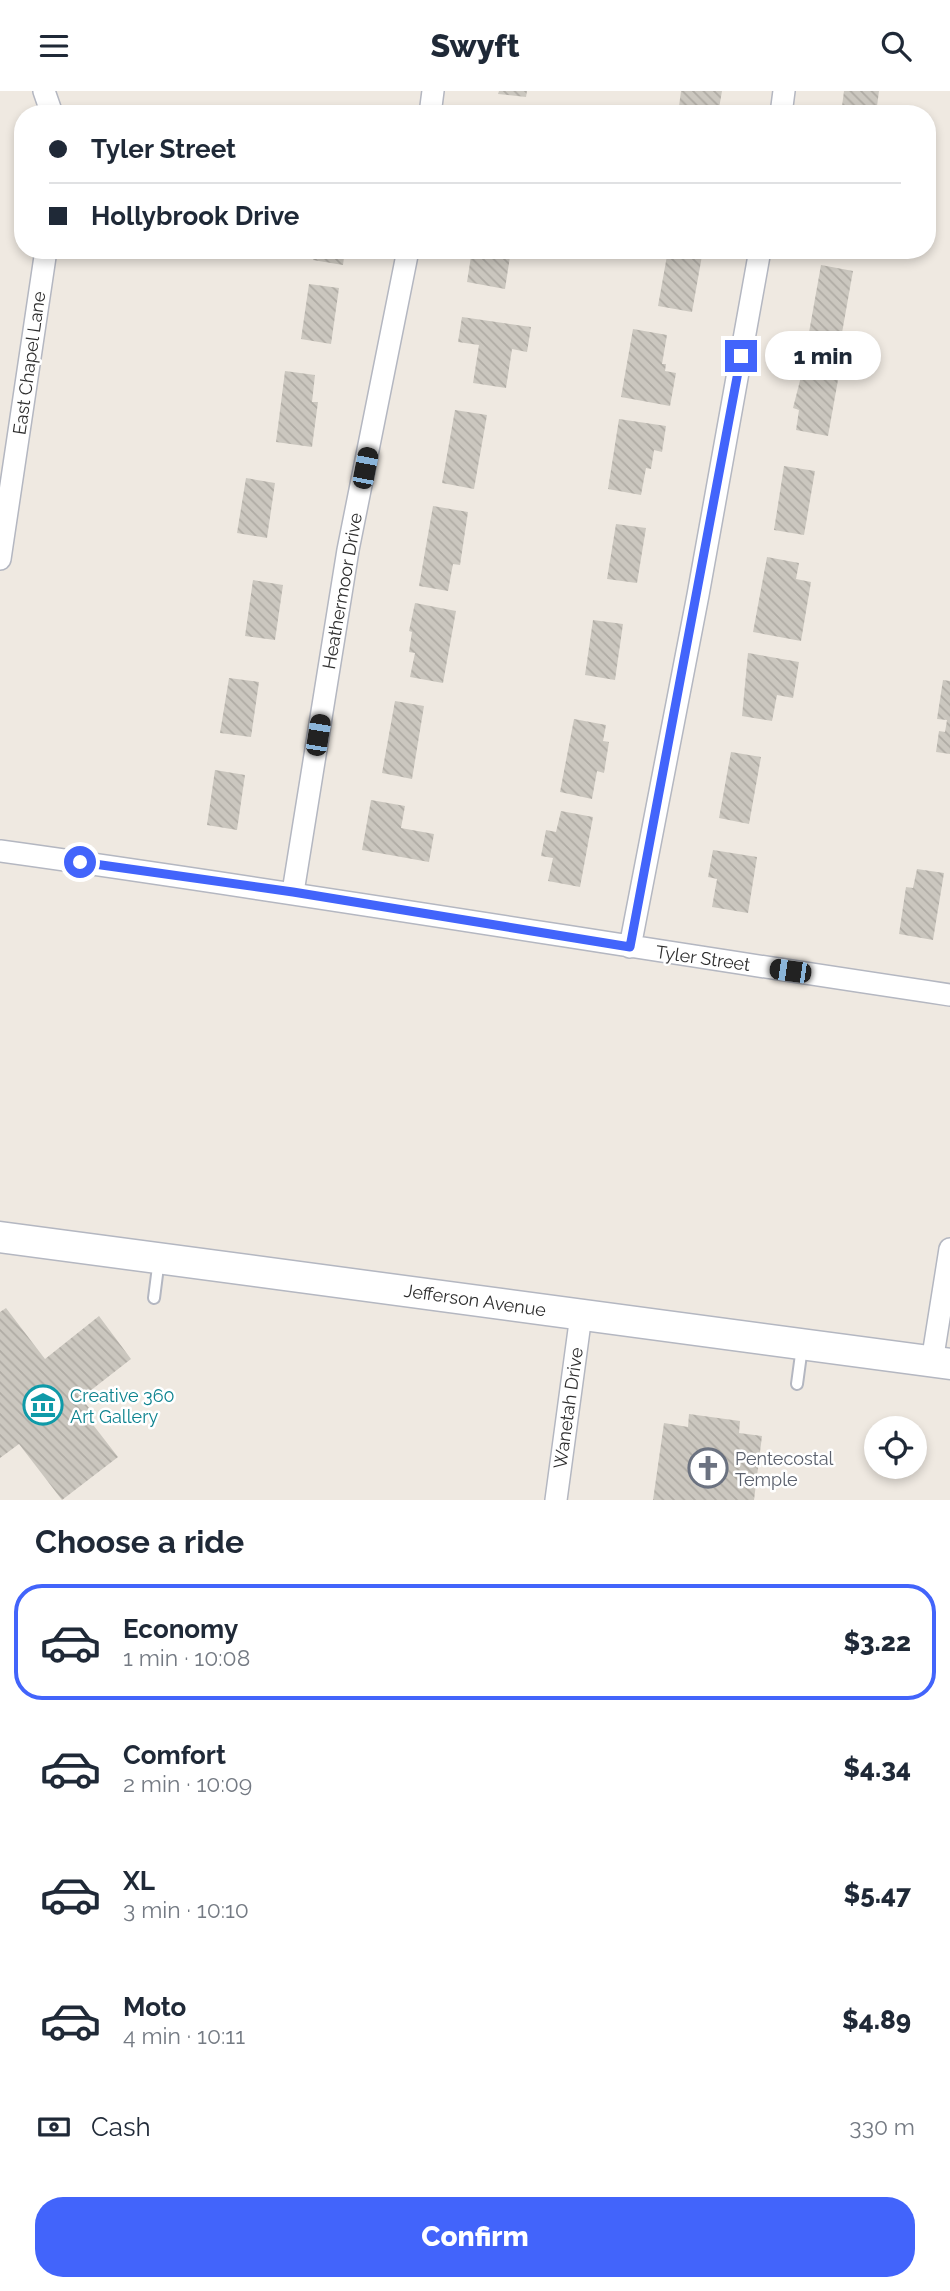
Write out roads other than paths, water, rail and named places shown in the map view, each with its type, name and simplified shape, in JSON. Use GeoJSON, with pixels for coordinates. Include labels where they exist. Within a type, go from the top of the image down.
{"type":"FeatureCollection","features":[{"type":"Feature","properties":{"kind":"street","name":"East Chapel Lane"},"geometry":{"type":"LineString","coordinates":[[0,559],[45,259]]}},
{"type":"Feature","properties":{"kind":"street","name":"Heathermoor Drive"},"geometry":{"type":"LineString","coordinates":[[293,892],[348,550],[406,259]]}},
{"type":"Feature","properties":{"kind":"street"},"geometry":{"type":"LineString","coordinates":[[630,947],[698,595],[758,259]]}},
{"type":"Feature","properties":{"kind":"street","name":"Tyler Street"},"geometry":{"type":"LineString","coordinates":[[0,851],[293,892],[630,947],[950,995]]}},
{"type":"Feature","properties":{"kind":"street","name":"Jefferson Avenue"},"geometry":{"type":"LineString","coordinates":[[0,1237],[941,1363]]}},
{"type":"Feature","properties":{"kind":"street"},"geometry":{"type":"LineString","coordinates":[[941,1363],[950,1249]]}},
{"type":"Feature","properties":{"kind":"street","name":"Wanetah Drive"},"geometry":{"type":"LineString","coordinates":[[556,1500],[581,1315]]}},
{"type":"Feature","properties":{"kind":"lane"},"geometry":{"type":"LineString","coordinates":[[154,1298],[159,1257]]}},
{"type":"Feature","properties":{"kind":"lane"},"geometry":{"type":"LineString","coordinates":[[797,1384],[803,1344]]}},
{"type":"Feature","properties":{"kind":"place","name":"Creative 360 Art Gallery"},"geometry":{"type":"Point","coordinates":[43,1405]}},
{"type":"Feature","properties":{"kind":"place","name":"Pentecostal Temple"},"geometry":{"type":"Point","coordinates":[708,1468]}}]}
